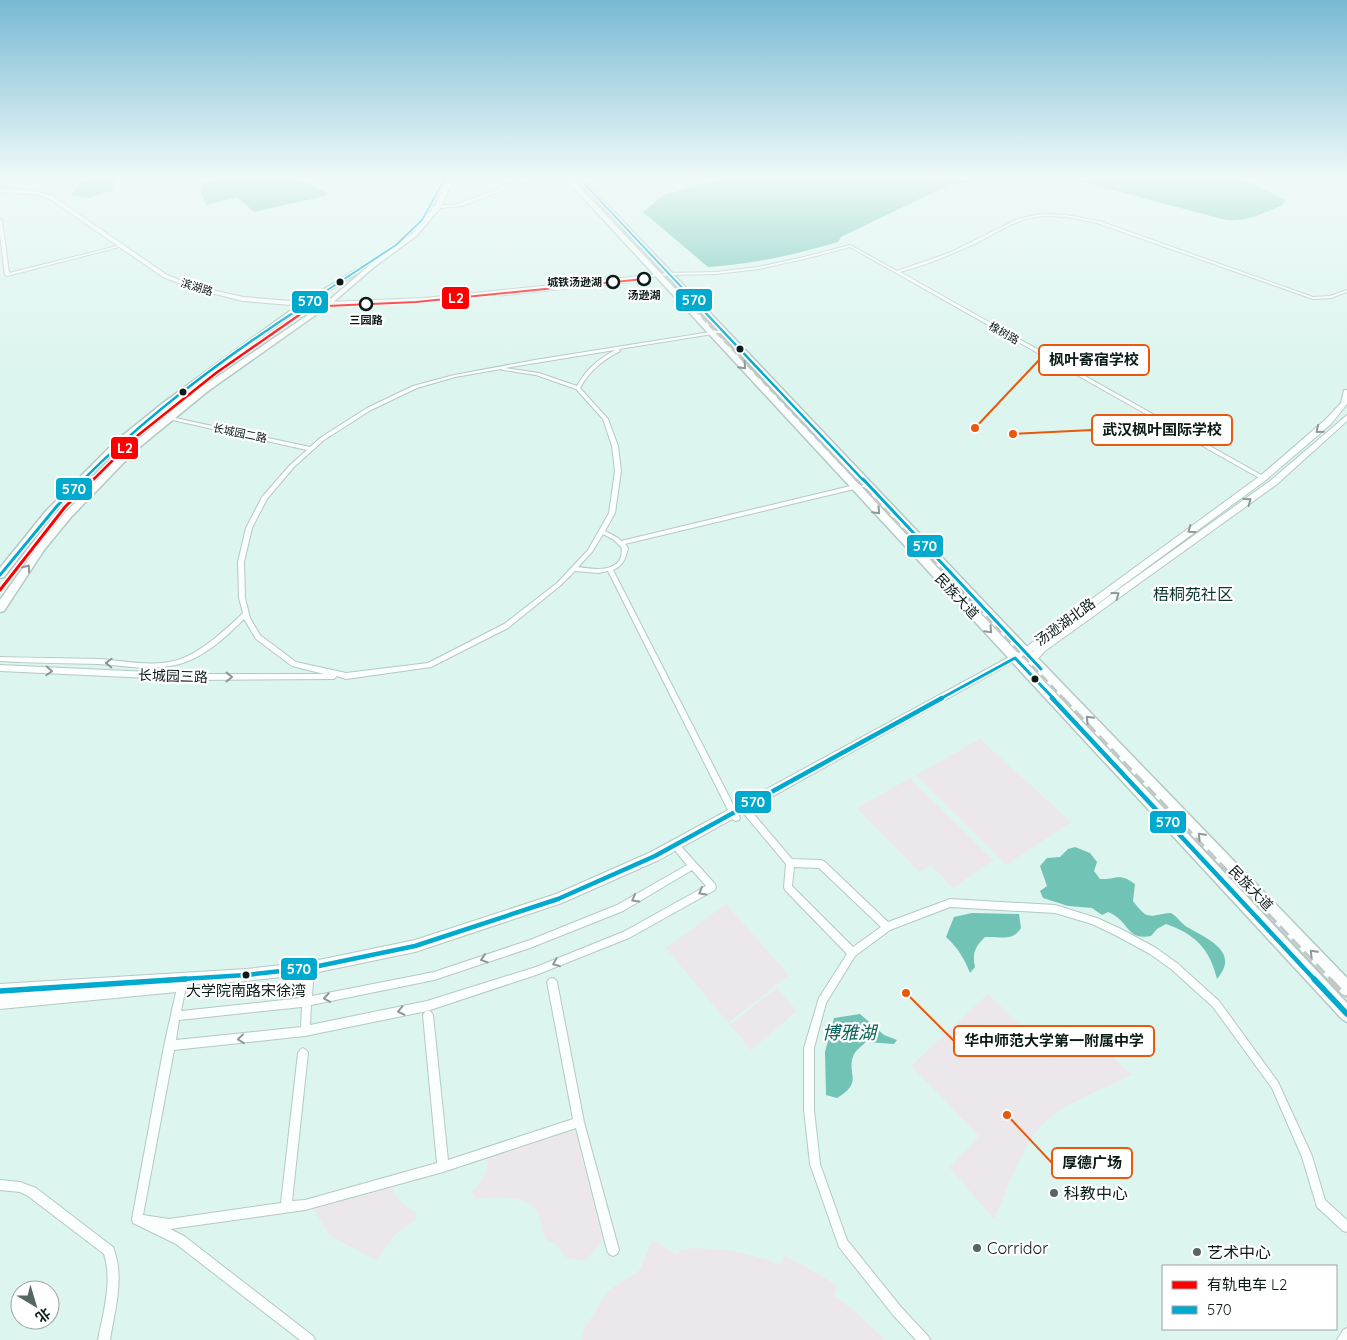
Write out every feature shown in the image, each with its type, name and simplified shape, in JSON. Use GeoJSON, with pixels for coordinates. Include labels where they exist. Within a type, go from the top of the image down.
{"type":"FeatureCollection","features":[{"type":"Feature","properties":{"kind":"main road"},"geometry":{"type":"LineString","coordinates":[[0,575],[49,513],[120,443],[166,405],[303,304],[367,266],[402,240]]}},
{"type":"Feature","properties":{"kind":"main road"},"geometry":{"type":"LineString","coordinates":[[0,608],[41,548],[68,515],[115,466],[168,418],[236,366],[329,303],[372,266],[408,240]]}},
{"type":"Feature","properties":{"kind":"main road","name":"民族大道"},"geometry":{"type":"LineString","coordinates":[[625,240],[658,275],[718,332],[867,484],[1347,1014]]}},
{"type":"Feature","properties":{"kind":"main road","name":"民族大道"},"geometry":{"type":"LineString","coordinates":[[637,240],[670,274],[718,332],[854,487],[1347,989]]}},
{"type":"Feature","properties":{"kind":"street"},"geometry":{"type":"LineString","coordinates":[[2,240],[7,275],[121,246]]}},
{"type":"Feature","properties":{"kind":"street","name":"滨湖路"},"geometry":{"type":"LineString","coordinates":[[112,240],[165,276],[194,287],[243,299],[303,304],[329,303]]}},
{"type":"Feature","properties":{"kind":"street"},"geometry":{"type":"LineString","coordinates":[[897,272],[922,265],[981,240]]}},
{"type":"Feature","properties":{"kind":"street"},"geometry":{"type":"LineString","coordinates":[[1148,240],[1313,298],[1331,297],[1347,291]]}},
{"type":"Feature","properties":{"kind":"street","name":"橡树路"},"geometry":{"type":"LineString","coordinates":[[670,274],[704,274],[758,268],[850,246],[1263,478]]}},
{"type":"Feature","properties":{"kind":"street"},"geometry":{"type":"LineString","coordinates":[[329,303],[424,299],[670,274]]}},
{"type":"Feature","properties":{"kind":"street"},"geometry":{"type":"LineString","coordinates":[[491,369],[538,374],[578,388],[605,419],[615,446],[618,471],[612,513],[590,551],[559,584],[506,626],[429,664],[346,676],[294,664],[258,637],[246,614],[242,598],[242,562],[249,528],[264,498],[292,466],[322,439],[369,409],[416,387],[454,376],[491,369],[718,332]]}},
{"type":"Feature","properties":{"kind":"street"},"geometry":{"type":"LineString","coordinates":[[578,388],[585,374],[599,360],[625,347]]}},
{"type":"Feature","properties":{"kind":"street","name":"汤逊湖北路"},"geometry":{"type":"LineString","coordinates":[[1023,658],[1263,478],[1328,422],[1344,403],[1347,392]]}},
{"type":"Feature","properties":{"kind":"street","name":"汤逊湖北路"},"geometry":{"type":"LineString","coordinates":[[0,991],[182,982],[244,982],[416,952],[560,904],[658,861],[739,813],[1042,649],[1273,483],[1347,417]]}},
{"type":"Feature","properties":{"kind":"street","name":"长城园二路"},"geometry":{"type":"LineString","coordinates":[[168,418],[311,449]]}},
{"type":"Feature","properties":{"kind":"street"},"geometry":{"type":"LineString","coordinates":[[621,544],[867,484]]}},
{"type":"Feature","properties":{"kind":"street"},"geometry":{"type":"LineString","coordinates":[[574,569],[603,572],[610,570],[621,562],[625,555],[625,548],[602,531]]}},
{"type":"Feature","properties":{"kind":"street"},"geometry":{"type":"LineString","coordinates":[[610,570],[739,813],[790,863],[821,864],[887,927]]}},
{"type":"Feature","properties":{"kind":"street","name":"长城园三路"},"geometry":{"type":"LineString","coordinates":[[0,659],[118,663],[157,668],[173,664],[197,654],[222,637],[246,614]]}},
{"type":"Feature","properties":{"kind":"street","name":"长城园三路"},"geometry":{"type":"LineString","coordinates":[[0,668],[192,677],[346,676]]}},
{"type":"Feature","properties":{"kind":"street"},"geometry":{"type":"LineString","coordinates":[[169,1046],[305,1031],[427,1006],[536,971],[626,935],[712,887],[677,848]]}},
{"type":"Feature","properties":{"kind":"street"},"geometry":{"type":"LineString","coordinates":[[790,863],[788,887],[852,953]]}},
{"type":"Feature","properties":{"kind":"street"},"geometry":{"type":"LineString","coordinates":[[175,1016],[306,1002],[434,976],[530,944],[620,908],[692,866]]}},
{"type":"Feature","properties":{"kind":"street"},"geometry":{"type":"LineString","coordinates":[[924,1340],[897,1311],[843,1243],[815,1164],[809,1110],[809,1048],[822,1000],[852,953],[887,927],[950,903],[1047,909],[1094,921],[1153,951],[1192,981],[1216,1004],[1275,1085],[1306,1156],[1321,1203],[1347,1227]]}},
{"type":"Feature","properties":{"kind":"street"},"geometry":{"type":"LineString","coordinates":[[305,1031],[309,971]]}},
{"type":"Feature","properties":{"kind":"street"},"geometry":{"type":"LineString","coordinates":[[137,1219],[182,982]]}},
{"type":"Feature","properties":{"kind":"street","name":"汤逊湖北路"},"geometry":{"type":"LineString","coordinates":[[0,1002],[182,982]]}},
{"type":"Feature","properties":{"kind":"street"},"geometry":{"type":"LineString","coordinates":[[552,982],[579,1122],[613,1250]]}},
{"type":"Feature","properties":{"kind":"street"},"geometry":{"type":"LineString","coordinates":[[428,1015],[443,1167]]}},
{"type":"Feature","properties":{"kind":"street"},"geometry":{"type":"LineString","coordinates":[[286,1208],[303,1053]]}},
{"type":"Feature","properties":{"kind":"street"},"geometry":{"type":"LineString","coordinates":[[137,1219],[169,1224],[286,1208],[443,1167],[579,1122]]}},
{"type":"Feature","properties":{"kind":"street"},"geometry":{"type":"LineString","coordinates":[[0,1185],[8,1184],[32,1192],[109,1251],[113,1262],[114,1279],[104,1340]]}},
{"type":"Feature","properties":{"kind":"street"},"geometry":{"type":"LineString","coordinates":[[137,1219],[180,1240],[310,1340]]}},
{"type":"Feature","properties":{"kind":"street"},"geometry":{"type":"LineString","coordinates":[[1343,1340],[1347,1334]]}},
{"type":"Feature","properties":{"kind":"shaded area"},"geometry":{"type":"Polygon","coordinates":[[[980,739],[1071,822],[1006,865],[916,775],[980,739]]]}},
{"type":"Feature","properties":{"kind":"shaded area"},"geometry":{"type":"Polygon","coordinates":[[[910,778],[993,860],[953,888],[931,865],[919,872],[857,808],[910,778]]]}},
{"type":"Feature","properties":{"kind":"shaded area"},"geometry":{"type":"Polygon","coordinates":[[[726,904],[789,975],[728,1023],[666,948],[726,904]]]}},
{"type":"Feature","properties":{"kind":"shaded area"},"geometry":{"type":"Polygon","coordinates":[[[777,988],[797,1011],[751,1050],[730,1025],[777,988]]]}},
{"type":"Feature","properties":{"kind":"shaded area"},"geometry":{"type":"Polygon","coordinates":[[[988,994],[1055,1059],[1085,1031],[1132,1075],[1071,1104],[1049,1118],[1041,1126],[1026,1147],[994,1219],[949,1167],[979,1136],[911,1066],[988,994]]]}},
{"type":"Feature","properties":{"kind":"shaded area"},"geometry":{"type":"Polygon","coordinates":[[[571,1130],[576,1133],[603,1241],[586,1260],[569,1259],[558,1246],[546,1240],[538,1213],[525,1201],[508,1198],[476,1199],[472,1192],[486,1172],[487,1158],[571,1130]]]}},
{"type":"Feature","properties":{"kind":"shaded area"},"geometry":{"type":"Polygon","coordinates":[[[393,1188],[402,1203],[417,1213],[416,1220],[393,1237],[377,1261],[329,1235],[313,1208],[393,1188]]]}},
{"type":"Feature","properties":{"kind":"shaded area"},"geometry":{"type":"Polygon","coordinates":[[[652,1240],[678,1255],[681,1249],[720,1249],[755,1256],[781,1265],[784,1255],[837,1285],[834,1296],[856,1312],[885,1340],[581,1340],[585,1328],[608,1291],[640,1270],[652,1240]]]}},
{"type":"Feature","properties":{"kind":"water"},"geometry":{"type":"Polygon","coordinates":[[[676,240],[839,240],[838,242],[773,258],[741,264],[708,267],[676,240]]]}},
{"type":"Feature","properties":{"kind":"water"},"geometry":{"type":"Polygon","coordinates":[[[1075,847],[1090,853],[1097,862],[1094,871],[1100,879],[1121,877],[1135,884],[1133,901],[1146,915],[1153,916],[1171,913],[1187,927],[1213,942],[1224,954],[1225,961],[1223,970],[1217,979],[1210,959],[1200,944],[1176,928],[1166,924],[1157,929],[1151,936],[1137,936],[1108,912],[1102,915],[1092,908],[1068,906],[1043,898],[1040,891],[1047,886],[1040,866],[1047,858],[1060,857],[1068,849],[1075,847]]]}},
{"type":"Feature","properties":{"kind":"water"},"geometry":{"type":"Polygon","coordinates":[[[972,913],[1019,914],[1021,928],[1010,937],[985,937],[975,951],[975,967],[970,973],[954,945],[946,937],[954,917],[972,913]]]}},
{"type":"Feature","properties":{"kind":"water","name":"博雅湖"},"geometry":{"type":"Polygon","coordinates":[[[860,1014],[884,1035],[897,1040],[894,1044],[866,1042],[854,1054],[851,1067],[853,1077],[850,1087],[837,1098],[826,1095],[825,1052],[834,1018],[860,1014]]]}},
{"type":"Feature","properties":{"kind":"tram line","name":"L2"},"geometry":{"type":"LineString","coordinates":[[0,590],[65,507],[137,436],[216,373],[302,313],[327,306],[416,302],[644,279]]}},
{"type":"Feature","properties":{"kind":"tram line"},"geometry":{"type":"LineString","coordinates":[[500,296],[644,281]]}},
{"type":"Feature","properties":{"kind":"railway"},"geometry":{"type":"LineString","coordinates":[[630,240],[695,310]]}},
{"type":"Feature","properties":{"kind":"railway"},"geometry":{"type":"LineString","coordinates":[[694,309],[857,481]]}},
{"type":"Feature","properties":{"kind":"railway"},"geometry":{"type":"LineString","coordinates":[[856,479],[1064,699]]}},
{"type":"Feature","properties":{"kind":"railway"},"geometry":{"type":"LineString","coordinates":[[1063,698],[1331,980]]}},
{"type":"Feature","properties":{"kind":"railway"},"geometry":{"type":"LineString","coordinates":[[1330,979],[1347,997]]}},
{"type":"Feature","properties":{"kind":"transit line","name":"570"},"geometry":{"type":"LineString","coordinates":[[0,575],[57,506],[119,443],[165,405],[268,329],[402,240]]}},
{"type":"Feature","properties":{"kind":"transit line","name":"570"},"geometry":{"type":"LineString","coordinates":[[637,240],[1041,669]]}},
{"type":"Feature","properties":{"kind":"transit line","name":"570"},"geometry":{"type":"LineString","coordinates":[[0,991],[246,975],[309,968],[415,946],[558,899],[655,856],[1015,658],[1347,1014]]}},
{"type":"Feature","properties":{"kind":"place","name":"汤逊湖"},"geometry":{"type":"Point","coordinates":[644,279]}},
{"type":"Feature","properties":{"kind":"place","name":"城铁汤逊湖"},"geometry":{"type":"Point","coordinates":[613,282]}},
{"type":"Feature","properties":{"kind":"place","name":"三园路"},"geometry":{"type":"Point","coordinates":[366,304]}},
{"type":"Feature","properties":{"kind":"place","name":"枫叶寄宿学校"},"geometry":{"type":"Point","coordinates":[975,428]}},
{"type":"Feature","properties":{"kind":"place","name":"武汉枫叶国际学校"},"geometry":{"type":"Point","coordinates":[1013,434]}},
{"type":"Feature","properties":{"kind":"place","name":"大学院南路宋徐湾"},"geometry":{"type":"Point","coordinates":[246,975]}},
{"type":"Feature","properties":{"kind":"place","name":"华中师范大学第一附属中学"},"geometry":{"type":"Point","coordinates":[906,993]}},
{"type":"Feature","properties":{"kind":"place","name":"厚德广场"},"geometry":{"type":"Point","coordinates":[1007,1115]}},
{"type":"Feature","properties":{"kind":"place","name":"科教中心"},"geometry":{"type":"Point","coordinates":[1054,1193]}},
{"type":"Feature","properties":{"kind":"place","name":"Corridor"},"geometry":{"type":"Point","coordinates":[977,1248]}},
{"type":"Feature","properties":{"kind":"place","name":"艺术中心"},"geometry":{"type":"Point","coordinates":[1197,1252]}},
{"type":"Feature","properties":{"kind":"district","name":"梧桐苑社区"},"geometry":{"type":"Point","coordinates":[1193,594]}}]}
